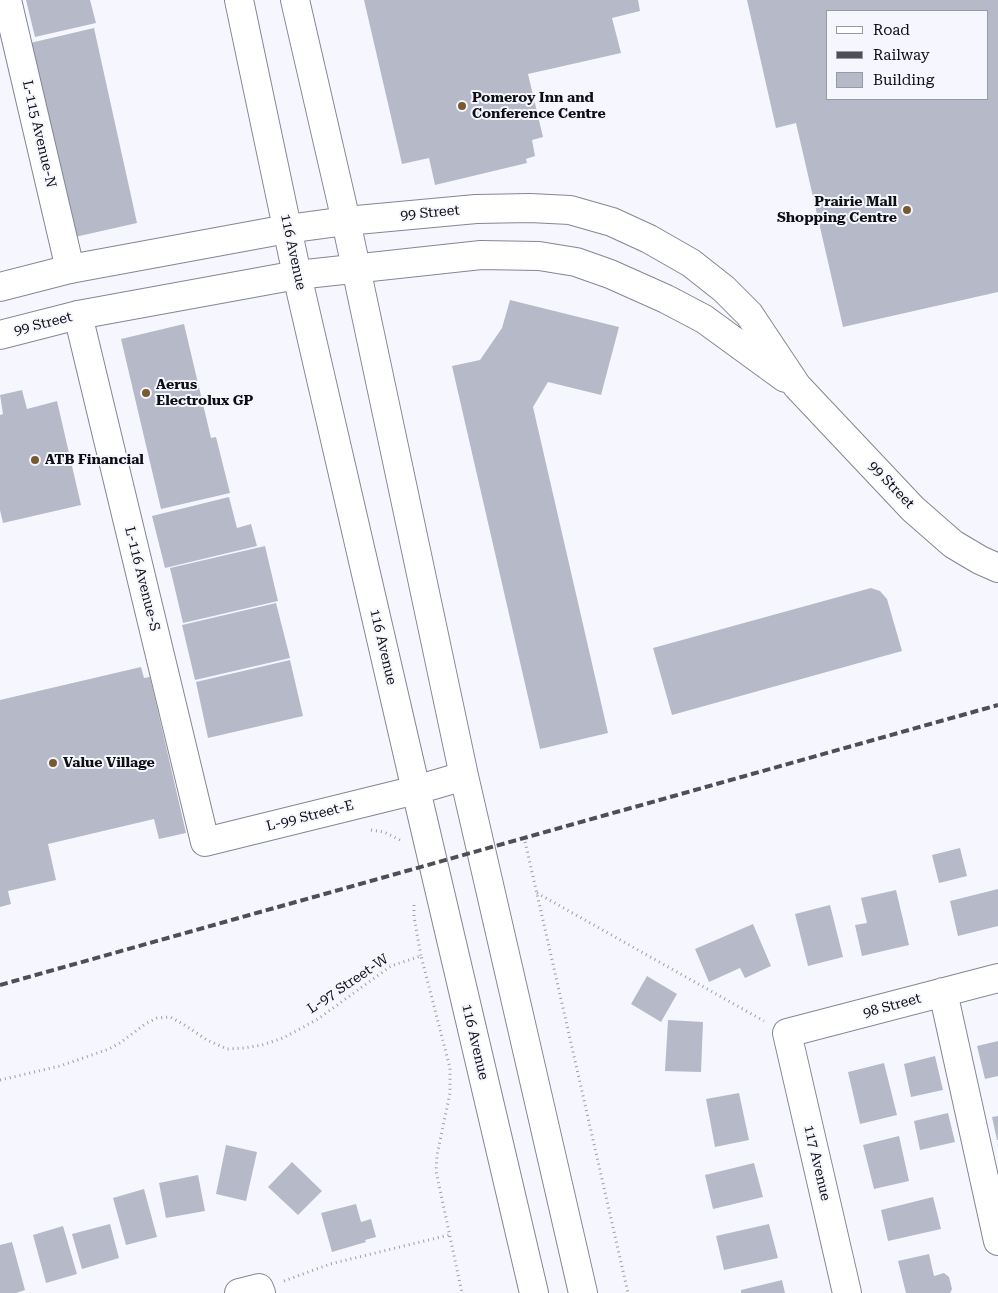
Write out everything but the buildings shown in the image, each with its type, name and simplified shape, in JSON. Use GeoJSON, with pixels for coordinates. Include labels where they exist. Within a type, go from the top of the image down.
{"type":"FeatureCollection","features":[{"type":"Feature","properties":{"kind":"main road","name":"L-115 Avenue-N"},"geometry":{"type":"LineString","coordinates":[[7,0],[70,268]]}},
{"type":"Feature","properties":{"kind":"main road","name":"116 Avenue"},"geometry":{"type":"LineString","coordinates":[[239,0],[287,229],[534,1293]]}},
{"type":"Feature","properties":{"kind":"main road"},"geometry":{"type":"LineString","coordinates":[[295,0],[346,221],[464,776],[583,1293]]}},
{"type":"Feature","properties":{"kind":"main road","name":"99 Street"},"geometry":{"type":"LineString","coordinates":[[0,287],[70,268],[287,229],[346,221],[476,209],[530,208],[570,210],[612,222],[649,239],[691,264],[724,289],[749,314],[797,386],[913,509],[953,544],[998,568]]}},
{"type":"Feature","properties":{"kind":"main road","name":"99 Street"},"geometry":{"type":"LineString","coordinates":[[0,335],[78,315],[298,275],[481,255],[539,256],[576,262],[610,274],[666,299],[704,319],[797,386]]}},
{"type":"Feature","properties":{"kind":"main road","name":"L-116 Avenue-S"},"geometry":{"type":"LineString","coordinates":[[78,315],[205,842]]}},
{"type":"Feature","properties":{"kind":"main road","name":"L-99 Street-E"},"geometry":{"type":"LineString","coordinates":[[205,842],[416,790],[464,776]]}},
{"type":"Feature","properties":{"kind":"main road","name":"98 Street"},"geometry":{"type":"LineString","coordinates":[[787,1033],[998,978]]}},
{"type":"Feature","properties":{"kind":"main road"},"geometry":{"type":"LineString","coordinates":[[943,992],[998,1241]]}},
{"type":"Feature","properties":{"kind":"main road","name":"117 Avenue"},"geometry":{"type":"LineString","coordinates":[[787,1033],[847,1293]]}},
{"type":"Feature","properties":{"kind":"path"},"geometry":{"type":"LineString","coordinates":[[343,808],[350,819],[362,829],[384,832],[402,840]]}},
{"type":"Feature","properties":{"kind":"path"},"geometry":{"type":"LineString","coordinates":[[524,838],[628,1293]]}},
{"type":"Feature","properties":{"kind":"path"},"geometry":{"type":"LineString","coordinates":[[536,893],[787,1033]]}},
{"type":"Feature","properties":{"kind":"path"},"geometry":{"type":"LineString","coordinates":[[414,898],[414,917],[422,956],[450,1068],[450,1093],[437,1154],[436,1171],[462,1293]]}},
{"type":"Feature","properties":{"kind":"path","name":"L-97 Street-W"},"geometry":{"type":"LineString","coordinates":[[0,1080],[60,1066],[109,1049],[157,1018],[170,1017],[206,1040],[226,1049],[262,1045],[283,1038],[318,1019],[391,966],[422,956]]}},
{"type":"Feature","properties":{"kind":"path"},"geometry":{"type":"LineString","coordinates":[[253,1291],[292,1279],[330,1264],[449,1235]]}},
{"type":"Feature","properties":{"kind":"railway"},"geometry":{"type":"LineString","coordinates":[[0,985],[998,705]]}},
{"type":"Feature","properties":{"kind":"place","name":"Pomeroy Inn and Conference Centre"},"geometry":{"type":"Point","coordinates":[462,106]}},
{"type":"Feature","properties":{"kind":"place","name":"Prairie Mall Shopping Centre"},"geometry":{"type":"Point","coordinates":[907,210]}},
{"type":"Feature","properties":{"kind":"place","name":"Aerus Electrolux GP"},"geometry":{"type":"Point","coordinates":[146,393]}},
{"type":"Feature","properties":{"kind":"place","name":"ATB Financial"},"geometry":{"type":"Point","coordinates":[35,460]}},
{"type":"Feature","properties":{"kind":"place","name":"Value Village"},"geometry":{"type":"Point","coordinates":[53,763]}}]}
